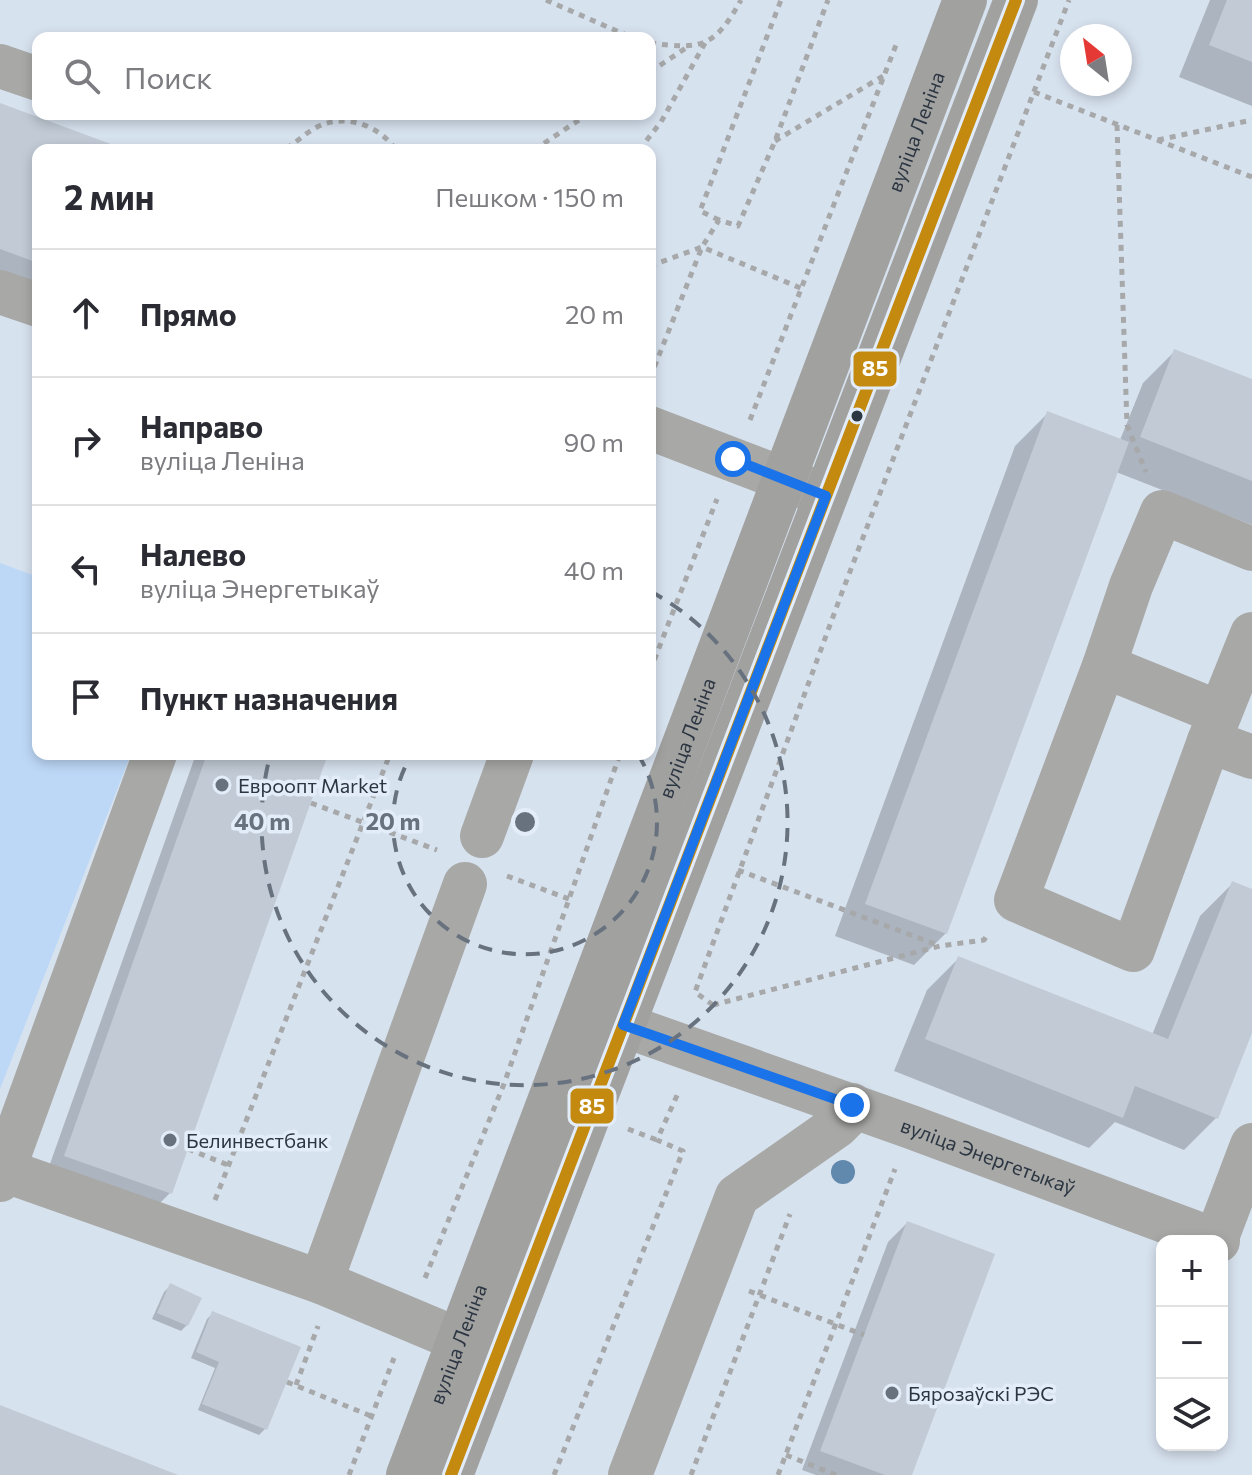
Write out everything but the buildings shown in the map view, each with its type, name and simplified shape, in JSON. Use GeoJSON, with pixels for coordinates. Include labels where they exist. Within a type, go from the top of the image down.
{"type":"FeatureCollection","features":[{"type":"Feature","properties":{"kind":"main road","name":"вуліца Леніна"},"geometry":{"type":"LineString","coordinates":[[408,1475],[478,1348],[603,1018],[784,478],[965,0]]}},
{"type":"Feature","properties":{"kind":"main road","name":"вуліца Леніна"},"geometry":{"type":"LineString","coordinates":[[603,1018],[826,496],[1016,0]]}},
{"type":"Feature","properties":{"kind":"main road","name":"вуліца Леніна"},"geometry":{"type":"LineString","coordinates":[[451,1475],[478,1348]]}},
{"type":"Feature","properties":{"kind":"street"},"geometry":{"type":"LineString","coordinates":[[0,66],[32,77]]}},
{"type":"Feature","properties":{"kind":"street"},"geometry":{"type":"LineString","coordinates":[[0,292],[32,303]]}},
{"type":"Feature","properties":{"kind":"street"},"geometry":{"type":"LineString","coordinates":[[656,430],[826,496]]}},
{"type":"Feature","properties":{"kind":"street"},"geometry":{"type":"LineString","coordinates":[[1252,549],[1162,512],[1131,586],[1016,900],[1133,950],[1214,727],[1252,634]]}},
{"type":"Feature","properties":{"kind":"street"},"geometry":{"type":"LineString","coordinates":[[1104,666],[1214,727],[1252,757]]}},
{"type":"Feature","properties":{"kind":"street"},"geometry":{"type":"LineString","coordinates":[[153,760],[1,1173],[327,1285],[478,1348]]}},
{"type":"Feature","properties":{"kind":"street"},"geometry":{"type":"LineString","coordinates":[[482,836],[510,760]]}},
{"type":"Feature","properties":{"kind":"street"},"geometry":{"type":"LineString","coordinates":[[327,1285],[465,884]]}},
{"type":"Feature","properties":{"kind":"street","name":"вуліца Энергетыкаў"},"geometry":{"type":"LineString","coordinates":[[603,1018],[852,1105],[1203,1235]]}},
{"type":"Feature","properties":{"kind":"street"},"geometry":{"type":"LineString","coordinates":[[630,1475],[737,1196],[837,1126],[852,1105]]}},
{"type":"Feature","properties":{"kind":"street"},"geometry":{"type":"LineString","coordinates":[[1221,1235],[1252,1145]]}},
{"type":"Feature","properties":{"kind":"street","name":"вуліца Энергетыкаў"},"geometry":{"type":"LineString","coordinates":[[1228,1244],[1252,1253]]}},
{"type":"Feature","properties":{"kind":"path"},"geometry":{"type":"LineString","coordinates":[[546,0],[619,32]]}},
{"type":"Feature","properties":{"kind":"path"},"geometry":{"type":"LineString","coordinates":[[656,68],[686,48],[705,43],[726,27],[741,0]]}},
{"type":"Feature","properties":{"kind":"path"},"geometry":{"type":"LineString","coordinates":[[781,0],[700,211],[738,226],[775,141],[828,0]]}},
{"type":"Feature","properties":{"kind":"path"},"geometry":{"type":"LineString","coordinates":[[713,1005],[695,992],[738,870],[1069,0]]}},
{"type":"Feature","properties":{"kind":"path"},"geometry":{"type":"LineString","coordinates":[[656,264],[702,247],[803,289],[901,34]]}},
{"type":"Feature","properties":{"kind":"path"},"geometry":{"type":"LineString","coordinates":[[644,144],[661,122],[705,43]]}},
{"type":"Feature","properties":{"kind":"path"},"geometry":{"type":"LineString","coordinates":[[656,44],[686,48]]}},
{"type":"Feature","properties":{"kind":"path"},"geometry":{"type":"LineString","coordinates":[[775,141],[884,75]]}},
{"type":"Feature","properties":{"kind":"path"},"geometry":{"type":"LineString","coordinates":[[1034,92],[1252,177]]}},
{"type":"Feature","properties":{"kind":"path"},"geometry":{"type":"LineString","coordinates":[[543,144],[579,120]]}},
{"type":"Feature","properties":{"kind":"path"},"geometry":{"type":"LineString","coordinates":[[1157,140],[1252,120]]}},
{"type":"Feature","properties":{"kind":"path"},"geometry":{"type":"LineString","coordinates":[[293,144],[318,126],[348,121],[374,128],[392,144]]}},
{"type":"Feature","properties":{"kind":"path"},"geometry":{"type":"LineString","coordinates":[[1117,125],[1127,425],[1162,512]]}},
{"type":"Feature","properties":{"kind":"path"},"geometry":{"type":"LineString","coordinates":[[656,363],[702,247],[719,220]]}},
{"type":"Feature","properties":{"kind":"path"},"geometry":{"type":"LineString","coordinates":[[199,1239],[388,760]]}},
{"type":"Feature","properties":{"kind":"path"},"geometry":{"type":"LineString","coordinates":[[349,1475],[504,1084],[618,760]]}},
{"type":"Feature","properties":{"kind":"path"},"geometry":{"type":"LineString","coordinates":[[738,870],[940,946]]}},
{"type":"Feature","properties":{"kind":"path"},"geometry":{"type":"LineString","coordinates":[[713,1005],[940,946],[984,940],[1016,900]]}},
{"type":"Feature","properties":{"kind":"path"},"geometry":{"type":"LineString","coordinates":[[710,1015],[713,1005]]}},
{"type":"Feature","properties":{"kind":"path"},"geometry":{"type":"LineString","coordinates":[[554,1475],[683,1151],[657,1140],[684,1079]]}},
{"type":"Feature","properties":{"kind":"path"},"geometry":{"type":"LineString","coordinates":[[188,1149],[228,1165]]}},
{"type":"Feature","properties":{"kind":"path"},"geometry":{"type":"LineString","coordinates":[[778,1475],[897,1164]]}},
{"type":"Feature","properties":{"kind":"path"},"geometry":{"type":"LineString","coordinates":[[691,1475],[792,1208]]}},
{"type":"Feature","properties":{"kind":"path"},"geometry":{"type":"LineString","coordinates":[[706,1276],[864,1335]]}},
{"type":"Feature","properties":{"kind":"path"},"geometry":{"type":"LineString","coordinates":[[296,1385],[327,1285]]}},
{"type":"Feature","properties":{"kind":"path"},"geometry":{"type":"LineString","coordinates":[[287,1382],[371,1416]]}},
{"type":"Feature","properties":{"kind":"path"},"geometry":{"type":"LineString","coordinates":[[786,1455],[836,1475]]}},
{"type":"Feature","properties":{"kind":"shaded area"},"geometry":{"type":"Polygon","coordinates":[[[0,563],[32,575],[32,760],[129,760],[0,1089],[0,563]]]}},
{"type":"Feature","properties":{"kind":"transit line","name":"85"},"geometry":{"type":"LineString","coordinates":[[451,1475],[1016,0]]}},
{"type":"Feature","properties":{"kind":"place","name":"Евроопт Market"},"geometry":{"type":"Point","coordinates":[222,785]}},
{"type":"Feature","properties":{"kind":"place","name":"Белинвестбанк"},"geometry":{"type":"Point","coordinates":[170,1140]}},
{"type":"Feature","properties":{"kind":"place","name":"Бярозаўскі РЭС"},"geometry":{"type":"Point","coordinates":[892,1393]}},
{"type":"Feature","properties":{"kind":"route"},"geometry":{"type":"LineString","coordinates":[[733,459],[826,496],[623,1025],[852,1105]]}}]}
